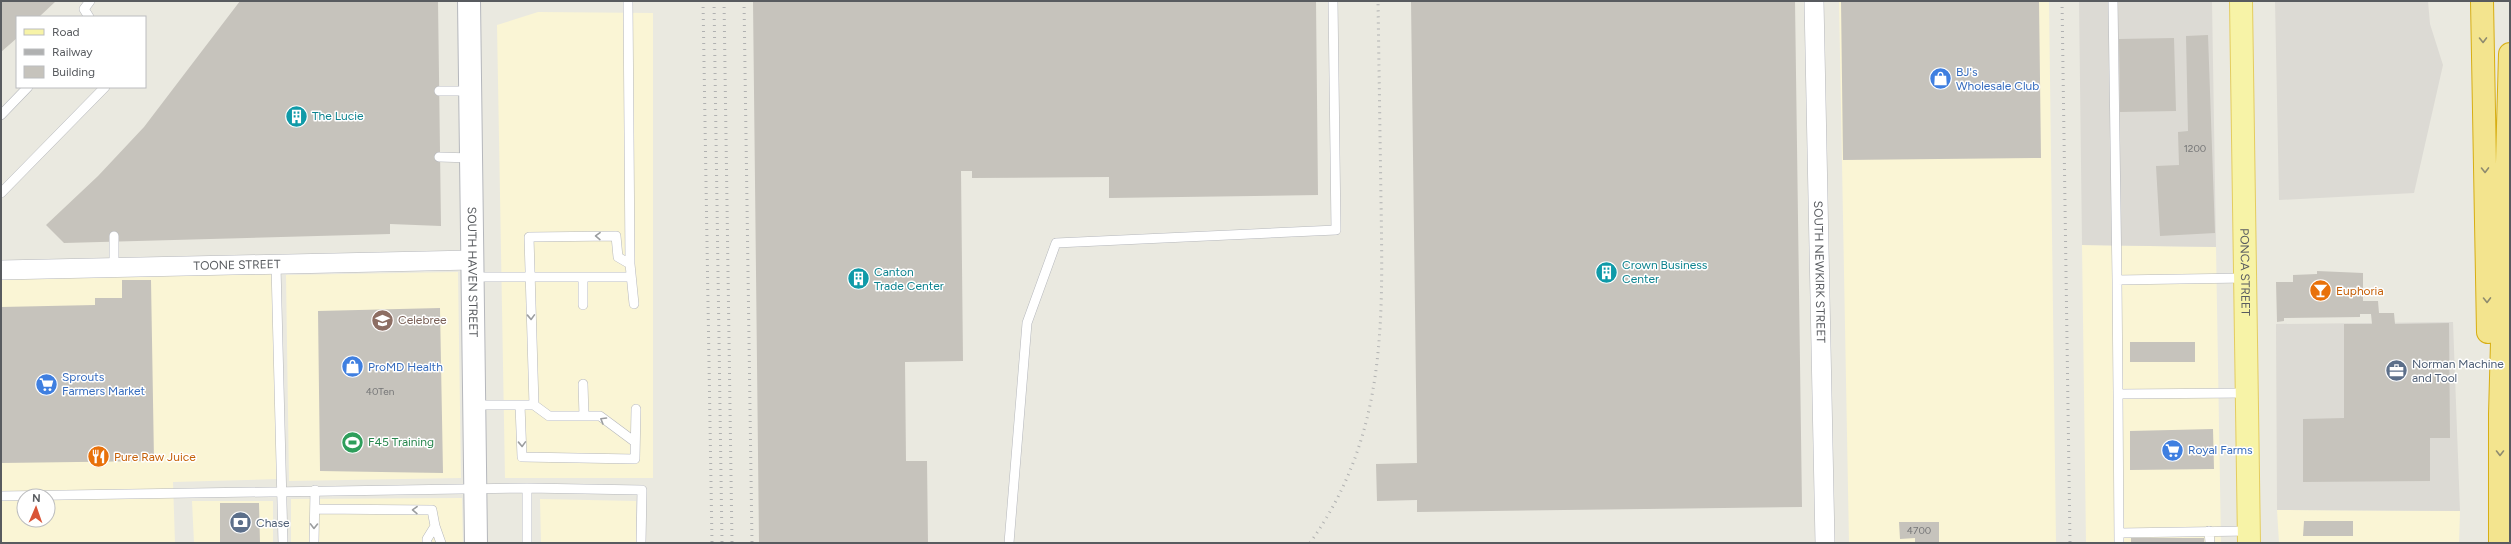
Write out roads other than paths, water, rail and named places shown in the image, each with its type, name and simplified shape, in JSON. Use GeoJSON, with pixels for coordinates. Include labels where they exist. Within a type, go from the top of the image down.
{"type":"FeatureCollection","features":[{"type":"Feature","properties":{"kind":"highway"},"geometry":{"type":"LineString","coordinates":[[2482,1],[2489,390],[2500,414]]}},
{"type":"Feature","properties":{"kind":"highway"},"geometry":{"type":"LineString","coordinates":[[2500,543],[2500,414],[2510,54]]}},
{"type":"Feature","properties":{"kind":"main road","name":"PONCA STREET"},"geometry":{"type":"LineString","coordinates":[[2241,1],[2249,537]]}},
{"type":"Feature","properties":{"kind":"street","name":"SOUTH HAVEN STREET"},"geometry":{"type":"LineString","coordinates":[[469,1],[476,543]]}},
{"type":"Feature","properties":{"kind":"street","name":"SOUTH NEWKIRK STREET"},"geometry":{"type":"LineString","coordinates":[[1814,1],[1825,543]]}},
{"type":"Feature","properties":{"kind":"street","name":"TOONE STREET"},"geometry":{"type":"LineString","coordinates":[[1,270],[276,266],[472,268]]}},
{"type":"Feature","properties":{"kind":"lane"},"geometry":{"type":"LineString","coordinates":[[88,16],[84,9],[90,1]]}},
{"type":"Feature","properties":{"kind":"lane"},"geometry":{"type":"LineString","coordinates":[[628,1],[630,264],[634,304]]}},
{"type":"Feature","properties":{"kind":"lane"},"geometry":{"type":"LineString","coordinates":[[1009,543],[1027,323],[1056,243],[1336,230],[1333,1]]}},
{"type":"Feature","properties":{"kind":"lane"},"geometry":{"type":"LineString","coordinates":[[2113,1],[2119,543]]}},
{"type":"Feature","properties":{"kind":"lane"},"geometry":{"type":"LineString","coordinates":[[1,115],[27,88]]}},
{"type":"Feature","properties":{"kind":"lane"},"geometry":{"type":"LineString","coordinates":[[1,193],[104,88]]}},
{"type":"Feature","properties":{"kind":"lane"},"geometry":{"type":"LineString","coordinates":[[439,91],[470,92]]}},
{"type":"Feature","properties":{"kind":"lane"},"geometry":{"type":"LineString","coordinates":[[439,157],[471,158]]}},
{"type":"Feature","properties":{"kind":"lane"},"geometry":{"type":"LineString","coordinates":[[114,236],[114,268]]}},
{"type":"Feature","properties":{"kind":"lane"},"geometry":{"type":"LineString","coordinates":[[534,405],[529,278],[529,237],[616,236],[618,258],[630,264]]}},
{"type":"Feature","properties":{"kind":"lane"},"geometry":{"type":"LineString","coordinates":[[276,266],[283,543]]}},
{"type":"Feature","properties":{"kind":"lane"},"geometry":{"type":"LineString","coordinates":[[472,268],[529,278],[631,277]]}},
{"type":"Feature","properties":{"kind":"lane"},"geometry":{"type":"LineString","coordinates":[[583,277],[583,305]]}},
{"type":"Feature","properties":{"kind":"lane"},"geometry":{"type":"LineString","coordinates":[[2117,280],[2245,278]]}},
{"type":"Feature","properties":{"kind":"lane"},"geometry":{"type":"LineString","coordinates":[[584,384],[584,416]]}},
{"type":"Feature","properties":{"kind":"lane"},"geometry":{"type":"LineString","coordinates":[[2118,394],[2247,393]]}},
{"type":"Feature","properties":{"kind":"lane"},"geometry":{"type":"LineString","coordinates":[[474,405],[534,405],[549,416],[600,416],[635,442]]}},
{"type":"Feature","properties":{"kind":"lane"},"geometry":{"type":"LineString","coordinates":[[520,405],[522,457],[635,459],[636,409]]}},
{"type":"Feature","properties":{"kind":"lane"},"geometry":{"type":"LineString","coordinates":[[1,496],[282,490],[527,488],[642,490],[641,543]]}},
{"type":"Feature","properties":{"kind":"lane"},"geometry":{"type":"LineString","coordinates":[[527,488],[527,543]]}},
{"type":"Feature","properties":{"kind":"lane"},"geometry":{"type":"LineString","coordinates":[[314,490],[314,543]]}},
{"type":"Feature","properties":{"kind":"lane"},"geometry":{"type":"LineString","coordinates":[[315,509],[432,510],[435,526],[441,543]]}},
{"type":"Feature","properties":{"kind":"lane"},"geometry":{"type":"LineString","coordinates":[[427,543],[427,539],[435,526]]}},
{"type":"Feature","properties":{"kind":"lane"},"geometry":{"type":"LineString","coordinates":[[2118,533],[2210,531],[2249,537]]}},
{"type":"Feature","properties":{"kind":"lane"},"geometry":{"type":"LineString","coordinates":[[2210,531],[2210,543]]}},
{"type":"Feature","properties":{"kind":"railway"},"geometry":{"type":"LineString","coordinates":[[703,1],[712,543]]}},
{"type":"Feature","properties":{"kind":"railway"},"geometry":{"type":"LineString","coordinates":[[714,1],[722,543]]}},
{"type":"Feature","properties":{"kind":"railway"},"geometry":{"type":"LineString","coordinates":[[724,1],[732,543]]}},
{"type":"Feature","properties":{"kind":"railway"},"geometry":{"type":"LineString","coordinates":[[744,1],[752,543]]}},
{"type":"Feature","properties":{"kind":"railway"},"geometry":{"type":"LineString","coordinates":[[1310,543],[1335,503],[1353,462],[1366,421],[1375,379],[1379,336],[1382,247],[1378,1]]}},
{"type":"Feature","properties":{"kind":"railway"},"geometry":{"type":"LineString","coordinates":[[2062,1],[2070,543]]}},
{"type":"Feature","properties":{"kind":"place","name":"BJ's Wholesale Club"},"geometry":{"type":"Point","coordinates":[1941,79]}},
{"type":"Feature","properties":{"kind":"place","name":"The Lucie"},"geometry":{"type":"Point","coordinates":[296,116]}},
{"type":"Feature","properties":{"kind":"place","name":"Crown Business Center"},"geometry":{"type":"Point","coordinates":[1607,272]}},
{"type":"Feature","properties":{"kind":"place","name":"Canton Trade Center"},"geometry":{"type":"Point","coordinates":[859,279]}},
{"type":"Feature","properties":{"kind":"place","name":"Euphoria"},"geometry":{"type":"Point","coordinates":[2320,291]}},
{"type":"Feature","properties":{"kind":"place","name":"Celebree"},"geometry":{"type":"Point","coordinates":[382,320]}},
{"type":"Feature","properties":{"kind":"place","name":"ProMD Health"},"geometry":{"type":"Point","coordinates":[353,367]}},
{"type":"Feature","properties":{"kind":"place","name":"Norman Machine and Tool"},"geometry":{"type":"Point","coordinates":[2397,371]}},
{"type":"Feature","properties":{"kind":"place","name":"Sprouts Farmers Market"},"geometry":{"type":"Point","coordinates":[46,384]}},
{"type":"Feature","properties":{"kind":"place","name":"F45 Training"},"geometry":{"type":"Point","coordinates":[352,442]}},
{"type":"Feature","properties":{"kind":"place","name":"Royal Farms"},"geometry":{"type":"Point","coordinates":[2172,450]}},
{"type":"Feature","properties":{"kind":"place","name":"Pure Raw Juice"},"geometry":{"type":"Point","coordinates":[98,457]}},
{"type":"Feature","properties":{"kind":"place","name":"Chase"},"geometry":{"type":"Point","coordinates":[240,523]}}]}
